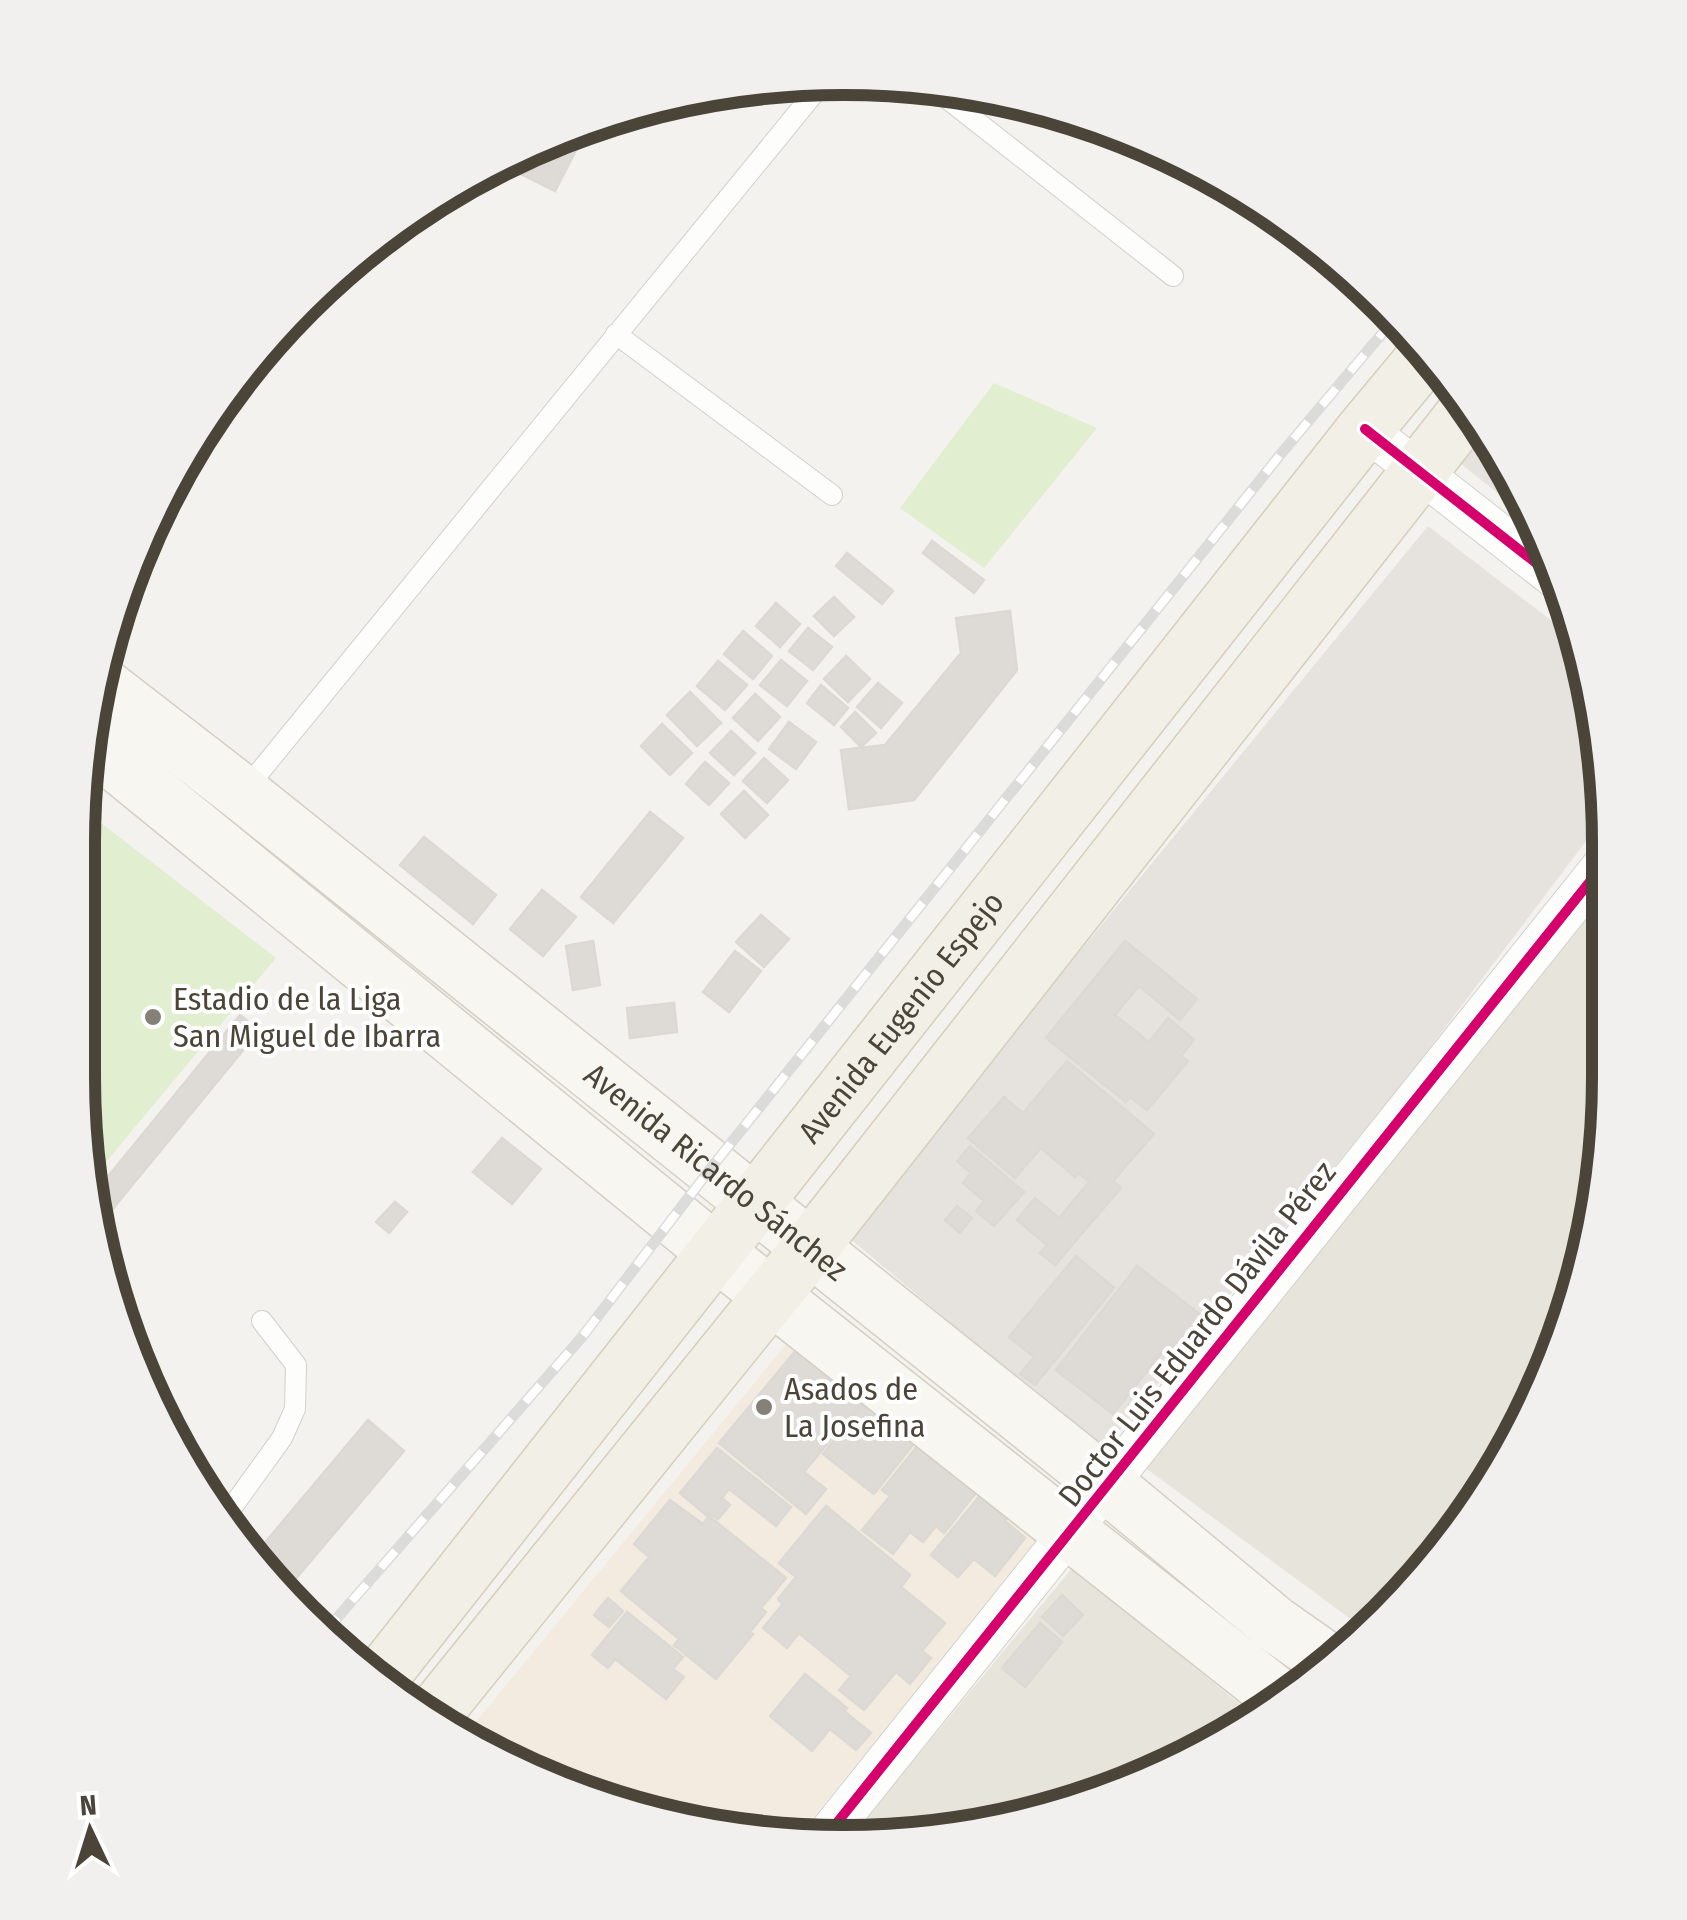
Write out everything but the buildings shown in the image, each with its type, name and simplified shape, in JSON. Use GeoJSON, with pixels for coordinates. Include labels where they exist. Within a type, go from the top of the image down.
{"type":"FeatureCollection","features":[{"type":"Feature","properties":{"kind":"main road","name":"Avenida Eugenio Espejo"},"geometry":{"type":"LineString","coordinates":[[387,1669],[1418,365]]}},
{"type":"Feature","properties":{"kind":"main road"},"geometry":{"type":"LineString","coordinates":[[440,1706],[810,1248],[1460,420]]}},
{"type":"Feature","properties":{"kind":"main road","name":"Avenida Ricardo Sánchez"},"geometry":{"type":"LineString","coordinates":[[110,691],[1106,1484],[1275,1624],[1318,1654]]}},
{"type":"Feature","properties":{"kind":"main road","name":"Avenida Ricardo Sánchez"},"geometry":{"type":"LineString","coordinates":[[101,751],[718,1254],[1270,1691]]}},
{"type":"Feature","properties":{"kind":"street"},"geometry":{"type":"LineString","coordinates":[[1365,429],[1538,565]]}},
{"type":"Feature","properties":{"kind":"street","name":"Doctor Luis Eduardo Dávila Pérez"},"geometry":{"type":"LineString","coordinates":[[835,1825],[1592,879]]}},
{"type":"Feature","properties":{"kind":"lane"},"geometry":{"type":"LineString","coordinates":[[242,793],[812,96]]}},
{"type":"Feature","properties":{"kind":"lane"},"geometry":{"type":"LineString","coordinates":[[953,103],[1173,276]]}},
{"type":"Feature","properties":{"kind":"lane"},"geometry":{"type":"LineString","coordinates":[[616,334],[832,495]]}},
{"type":"Feature","properties":{"kind":"lane"},"geometry":{"type":"LineString","coordinates":[[232,1508],[282,1438],[295,1409],[296,1365],[262,1321]]}},
{"type":"Feature","properties":{"kind":"shaded area"},"geometry":{"type":"Polygon","coordinates":[[[1476,444],[1510,503],[1460,463],[1476,444]]]}},
{"type":"Feature","properties":{"kind":"shaded area"},"geometry":{"type":"Polygon","coordinates":[[[1428,526],[1559,626],[1586,746],[1592,834],[1410,1074],[1103,1451],[847,1236],[1428,526]]]}},
{"type":"Feature","properties":{"kind":"shaded area"},"geometry":{"type":"Polygon","coordinates":[[[1592,898],[1590,1125],[1578,1223],[1552,1317],[1515,1408],[1492,1451],[1437,1532],[1355,1622],[1140,1464],[1592,898]]]}},
{"type":"Feature","properties":{"kind":"shaded area"},"geometry":{"type":"Polygon","coordinates":[[[797,1331],[1047,1532],[808,1824],[746,1819],[650,1799],[557,1768],[472,1727],[797,1331]]]}},
{"type":"Feature","properties":{"kind":"shaded area"},"geometry":{"type":"Polygon","coordinates":[[[1072,1568],[1245,1708],[1175,1748],[1084,1785],[990,1811],[861,1824],[1072,1568]]]}},
{"type":"Feature","properties":{"kind":"green space"},"geometry":{"type":"Polygon","coordinates":[[[994,383],[1097,428],[984,568],[900,508],[994,383]]]}},
{"type":"Feature","properties":{"kind":"green space","name":"Estadio de la Liga San Miguel de Ibarra"},"geometry":{"type":"Polygon","coordinates":[[[96,819],[276,958],[101,1169],[95,1076],[96,819]]]}},
{"type":"Feature","properties":{"kind":"railway"},"geometry":{"type":"LineString","coordinates":[[333,1623],[582,1337],[711,1168],[1280,455],[1386,329]]}},
{"type":"Feature","properties":{"kind":"cycle path"},"geometry":{"type":"LineString","coordinates":[[1365,429],[1538,564]]}},
{"type":"Feature","properties":{"kind":"cycle path"},"geometry":{"type":"LineString","coordinates":[[835,1825],[1592,879]]}},
{"type":"Feature","properties":{"kind":"place","name":"Estadio de la Liga San Miguel de Ibarra"},"geometry":{"type":"Point","coordinates":[153,1017]}},
{"type":"Feature","properties":{"kind":"place","name":"Asados de La Josefina"},"geometry":{"type":"Point","coordinates":[764,1407]}}]}
